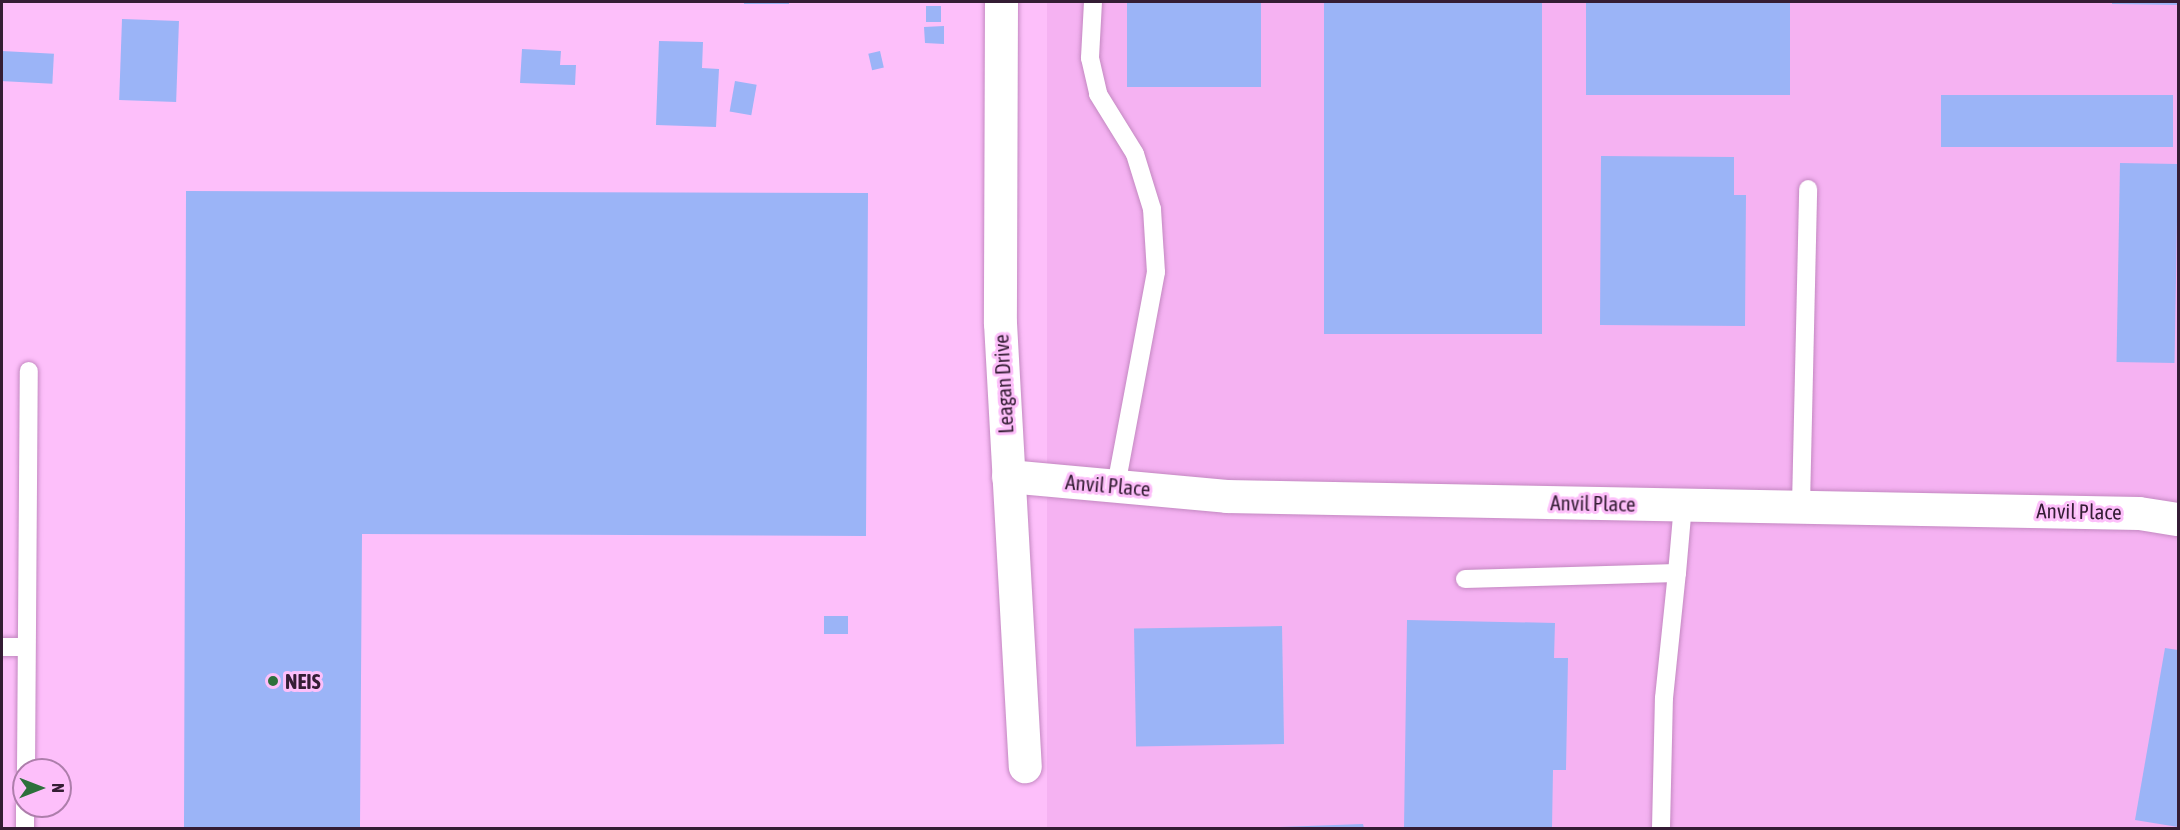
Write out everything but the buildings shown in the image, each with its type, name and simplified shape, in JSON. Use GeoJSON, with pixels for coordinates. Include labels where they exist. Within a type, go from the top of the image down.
{"type":"FeatureCollection","features":[{"type":"Feature","properties":{"kind":"street","name":"Leagan Drive"},"geometry":{"type":"LineString","coordinates":[[1001,2],[1000,323],[1025,766]]}},
{"type":"Feature","properties":{"kind":"street","name":"Anvil Place"},"geometry":{"type":"LineString","coordinates":[[1008,476],[1226,495],[2139,513],[2178,519]]}},
{"type":"Feature","properties":{"kind":"lane"},"geometry":{"type":"LineString","coordinates":[[1093,2],[1090,58],[1098,94],[1135,154],[1152,209],[1156,272],[1116,486]]}},
{"type":"Feature","properties":{"kind":"lane"},"geometry":{"type":"LineString","coordinates":[[1801,505],[1808,189]]}},
{"type":"Feature","properties":{"kind":"lane"},"geometry":{"type":"LineString","coordinates":[[26,758],[29,371]]}},
{"type":"Feature","properties":{"kind":"lane"},"geometry":{"type":"LineString","coordinates":[[1661,828],[1664,698],[1683,504]]}},
{"type":"Feature","properties":{"kind":"lane"},"geometry":{"type":"LineString","coordinates":[[1465,579],[1677,573]]}},
{"type":"Feature","properties":{"kind":"lane"},"geometry":{"type":"LineString","coordinates":[[2,647],[26,647]]}},
{"type":"Feature","properties":{"kind":"shaded area"},"geometry":{"type":"Polygon","coordinates":[[[1047,2],[2178,2],[2178,828],[1047,828],[1047,2]]]}},
{"type":"Feature","properties":{"kind":"place","name":"NEIS"},"geometry":{"type":"Point","coordinates":[273,681]}}]}
